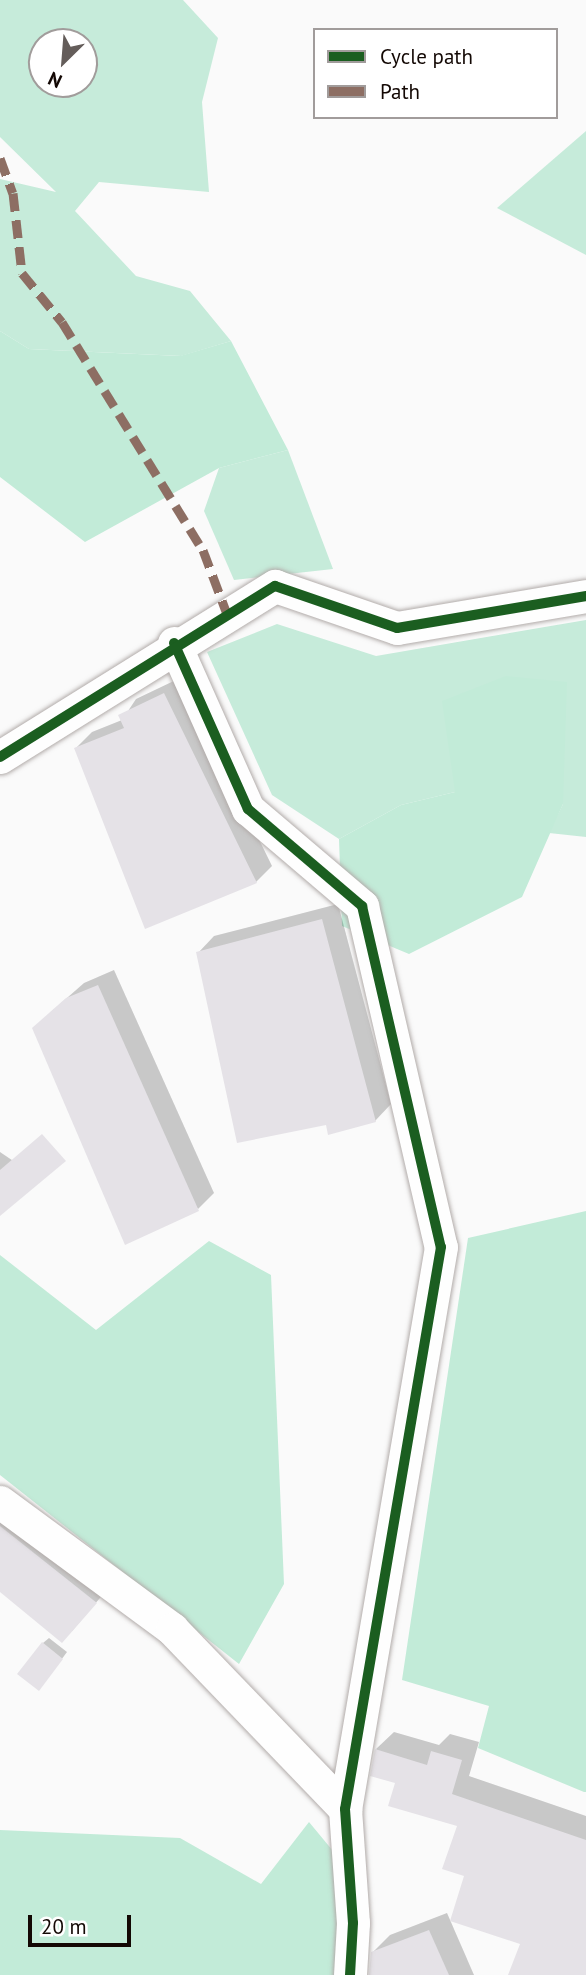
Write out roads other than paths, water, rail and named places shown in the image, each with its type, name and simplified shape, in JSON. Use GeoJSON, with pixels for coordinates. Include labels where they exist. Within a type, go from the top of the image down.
{"type":"FeatureCollection","features":[{"type":"Feature","properties":{"kind":"street"},"geometry":{"type":"LineString","coordinates":[[0,757],[174,643],[275,586],[397,628],[586,596]]}},
{"type":"Feature","properties":{"kind":"street"},"geometry":{"type":"LineString","coordinates":[[174,643],[248,809],[362,906],[441,1247],[345,1809],[350,1975]]}},
{"type":"Feature","properties":{"kind":"street"},"geometry":{"type":"LineString","coordinates":[[0,1502],[172,1629],[345,1809]]}}]}
